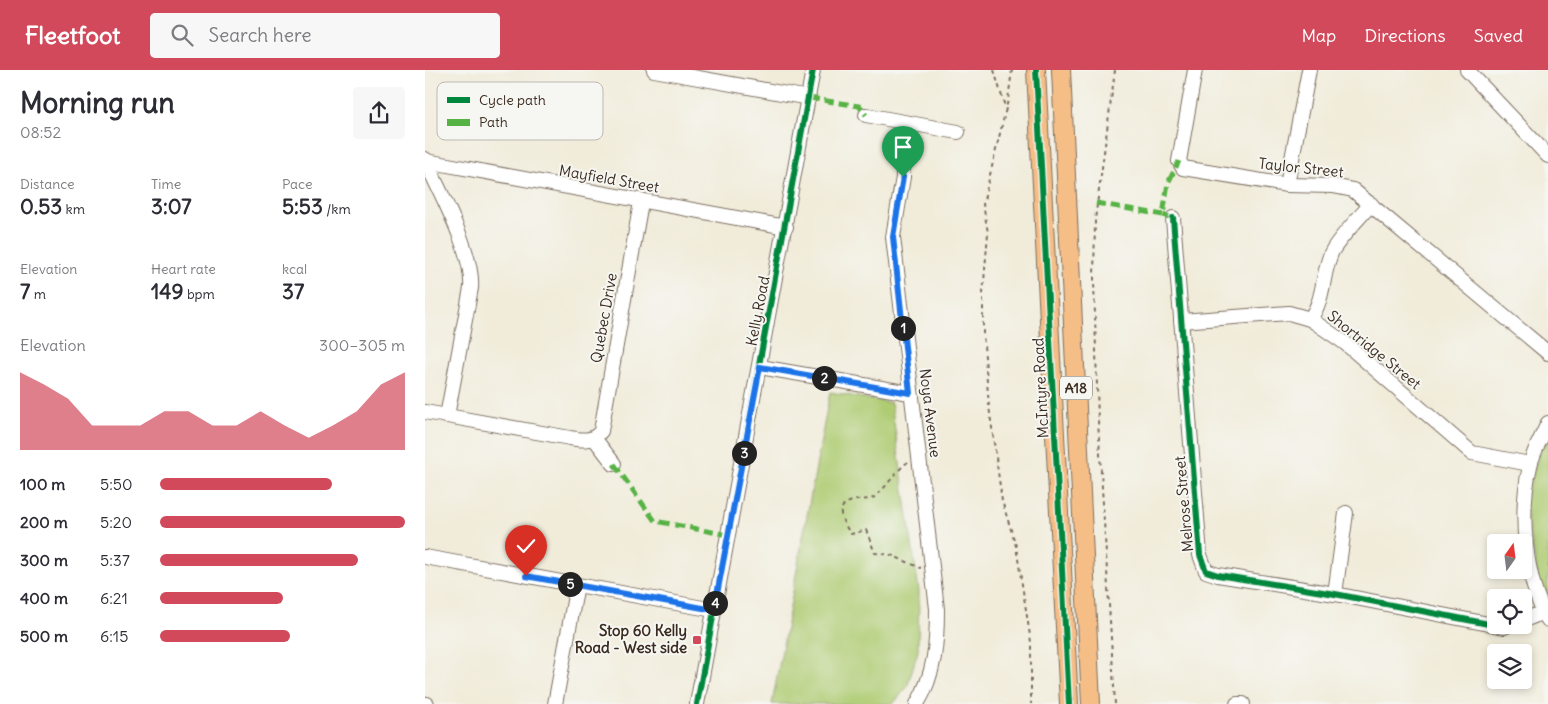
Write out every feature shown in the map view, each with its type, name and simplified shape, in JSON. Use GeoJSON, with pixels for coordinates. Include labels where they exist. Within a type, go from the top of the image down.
{"type":"FeatureCollection","features":[{"type":"Feature","properties":{"kind":"main road","name":"A18"},"geometry":{"type":"LineString","coordinates":[[1062,71],[1091,704]]}},
{"type":"Feature","properties":{"kind":"main road","name":"McIntyre Road"},"geometry":{"type":"LineString","coordinates":[[1038,75],[1069,704]]}},
{"type":"Feature","properties":{"kind":"street"},"geometry":{"type":"LineString","coordinates":[[654,70],[684,73],[809,98]]}},
{"type":"Feature","properties":{"kind":"street","name":"Kelly Road"},"geometry":{"type":"LineString","coordinates":[[697,704],[786,227],[813,70]]}},
{"type":"Feature","properties":{"kind":"street","name":"Taylor Street"},"geometry":{"type":"LineString","coordinates":[[1195,70],[1179,161],[1183,168],[1287,184],[1333,186],[1353,190],[1548,353]]}},
{"type":"Feature","properties":{"kind":"street"},"geometry":{"type":"LineString","coordinates":[[1287,184],[1309,70]]}},
{"type":"Feature","properties":{"kind":"street"},"geometry":{"type":"LineString","coordinates":[[1467,70],[1548,156]]}},
{"type":"Feature","properties":{"kind":"street"},"geometry":{"type":"LineString","coordinates":[[866,115],[958,132]]}},
{"type":"Feature","properties":{"kind":"street","name":"Noya Avenue"},"geometry":{"type":"LineString","coordinates":[[908,123],[903,154],[903,177],[893,237],[937,609],[935,655],[931,676],[917,704]]}},
{"type":"Feature","properties":{"kind":"street"},"geometry":{"type":"LineString","coordinates":[[425,160],[463,247],[472,275],[447,416]]}},
{"type":"Feature","properties":{"kind":"street","name":"Mayfield Street"},"geometry":{"type":"LineString","coordinates":[[425,160],[641,202],[786,227]]}},
{"type":"Feature","properties":{"kind":"street","name":"Quebec Drive"},"geometry":{"type":"LineString","coordinates":[[595,438],[601,431],[641,202]]}},
{"type":"Feature","properties":{"kind":"street"},"geometry":{"type":"LineString","coordinates":[[1310,319],[1317,310],[1330,254],[1371,204]]}},
{"type":"Feature","properties":{"kind":"street","name":"Melrose Street"},"geometry":{"type":"LineString","coordinates":[[1173,218],[1200,555],[1206,571],[1218,575],[1335,594],[1487,624]]}},
{"type":"Feature","properties":{"kind":"street","name":"Shortridge Street"},"geometry":{"type":"LineString","coordinates":[[1181,321],[1289,313],[1310,319],[1345,343],[1472,453],[1530,464]]}},
{"type":"Feature","properties":{"kind":"street"},"geometry":{"type":"LineString","coordinates":[[760,367],[910,393]]}},
{"type":"Feature","properties":{"kind":"street"},"geometry":{"type":"LineString","coordinates":[[425,412],[563,437],[595,438],[614,464]]}},
{"type":"Feature","properties":{"kind":"street"},"geometry":{"type":"LineString","coordinates":[[1532,619],[1546,616],[1529,564],[1524,528],[1524,502],[1530,464],[1548,423]]}},
{"type":"Feature","properties":{"kind":"street"},"geometry":{"type":"LineString","coordinates":[[1335,594],[1346,513]]}},
{"type":"Feature","properties":{"kind":"street"},"geometry":{"type":"LineString","coordinates":[[425,557],[714,610]]}},
{"type":"Feature","properties":{"kind":"street"},"geometry":{"type":"LineString","coordinates":[[555,704],[577,585]]}},
{"type":"Feature","properties":{"kind":"street"},"geometry":{"type":"LineString","coordinates":[[1237,704],[1243,704]]}},
{"type":"Feature","properties":{"kind":"path"},"geometry":{"type":"LineString","coordinates":[[994,70],[1006,110]]}},
{"type":"Feature","properties":{"kind":"path"},"geometry":{"type":"LineString","coordinates":[[1012,70],[1006,110],[983,204],[988,234],[983,294],[983,333],[989,406],[1002,501],[1016,546],[1031,642],[1031,704]]}},
{"type":"Feature","properties":{"kind":"path"},"geometry":{"type":"LineString","coordinates":[[1115,70],[1096,204],[1094,270],[1098,421],[1115,704]]}},
{"type":"Feature","properties":{"kind":"path"},"geometry":{"type":"LineString","coordinates":[[919,454],[905,465],[872,498],[851,501],[843,506],[840,514],[842,522],[851,534],[866,530],[875,553],[905,560],[934,576]]}},
{"type":"Feature","properties":{"kind":"green space"},"geometry":{"type":"Polygon","coordinates":[[[830,392],[891,403],[919,591],[918,651],[907,687],[893,704],[772,704],[830,392]]]}},
{"type":"Feature","properties":{"kind":"green space"},"geometry":{"type":"Polygon","coordinates":[[[1548,423],[1548,620],[1544,612],[1533,552],[1533,534],[1530,534],[1524,502],[1548,423]]]}},
{"type":"Feature","properties":{"kind":"marked path"},"geometry":{"type":"LineString","coordinates":[[809,98],[859,106],[866,115]]}},
{"type":"Feature","properties":{"kind":"marked path"},"geometry":{"type":"LineString","coordinates":[[1173,218],[1163,215],[1168,183],[1179,161]]}},
{"type":"Feature","properties":{"kind":"marked path"},"geometry":{"type":"LineString","coordinates":[[1096,203],[1163,215]]}},
{"type":"Feature","properties":{"kind":"marked path"},"geometry":{"type":"LineString","coordinates":[[614,464],[655,521],[728,535]]}},
{"type":"Feature","properties":{"kind":"cycle path"},"geometry":{"type":"LineString","coordinates":[[697,704],[813,70]]}},
{"type":"Feature","properties":{"kind":"cycle path"},"geometry":{"type":"LineString","coordinates":[[1036,70],[1069,704]]}},
{"type":"Feature","properties":{"kind":"cycle path"},"geometry":{"type":"LineString","coordinates":[[1173,218],[1200,555],[1206,571],[1218,575],[1335,594],[1487,624]]}},
{"type":"Feature","properties":{"kind":"place","name":"Stop 60 Kelly Road - West side"},"geometry":{"type":"Point","coordinates":[697,640]}},
{"type":"Feature","properties":{"kind":"route"},"geometry":{"type":"LineString","coordinates":[[526,576],[714,610],[760,367],[910,393],[893,237],[903,177]]}}]}
